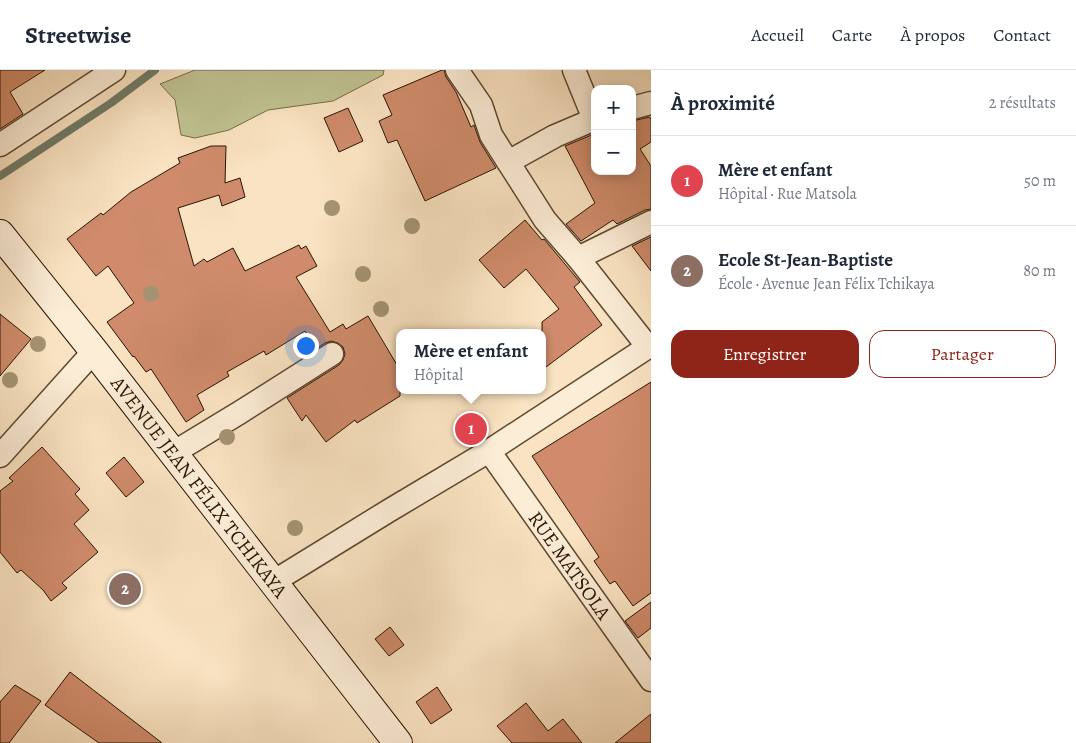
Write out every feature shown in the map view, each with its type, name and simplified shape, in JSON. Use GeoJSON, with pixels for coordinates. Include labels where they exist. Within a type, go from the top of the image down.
{"type":"FeatureCollection","features":[{"type":"Feature","properties":{"kind":"main road","name":"AVENUE JEAN FÉLIX TCHIKAYA"},"geometry":{"type":"LineString","coordinates":[[0,234],[94,351],[398,743]]}},
{"type":"Feature","properties":{"kind":"street"},"geometry":{"type":"LineString","coordinates":[[0,145],[114,70]]}},
{"type":"Feature","properties":{"kind":"street"},"geometry":{"type":"LineString","coordinates":[[273,582],[489,451],[650,346],[545,220],[491,135],[481,105],[457,70]]}},
{"type":"Feature","properties":{"kind":"street"},"geometry":{"type":"LineString","coordinates":[[574,70],[591,110]]}},
{"type":"Feature","properties":{"kind":"street"},"geometry":{"type":"LineString","coordinates":[[636,107],[651,103]]}},
{"type":"Feature","properties":{"kind":"street"},"geometry":{"type":"LineString","coordinates":[[508,162],[555,136],[591,121]]}},
{"type":"Feature","properties":{"kind":"street"},"geometry":{"type":"LineString","coordinates":[[578,258],[651,222]]}},
{"type":"Feature","properties":{"kind":"street"},"geometry":{"type":"LineString","coordinates":[[0,456],[94,351]]}},
{"type":"Feature","properties":{"kind":"street"},"geometry":{"type":"LineString","coordinates":[[173,453],[332,354]]}},
{"type":"Feature","properties":{"kind":"street","name":"RUE MATSOLA"},"geometry":{"type":"LineString","coordinates":[[489,451],[651,680]]}},
{"type":"Feature","properties":{"kind":"green space"},"geometry":{"type":"Polygon","coordinates":[[[195,70],[384,70],[383,75],[333,101],[268,110],[229,130],[195,138],[181,135],[175,100],[160,84],[195,70]]]}},
{"type":"Feature","properties":{"kind":"building"},"geometry":{"type":"Polygon","coordinates":[[[0,70],[45,70],[10,92],[23,114],[0,129],[0,70]]]}},
{"type":"Feature","properties":{"kind":"building"},"geometry":{"type":"Polygon","coordinates":[[[444,70],[446,77],[456,92],[471,127],[474,125],[480,142],[496,168],[425,201],[397,140],[388,143],[379,121],[392,115],[383,95],[444,70]]]}},
{"type":"Feature","properties":{"kind":"building"},"geometry":{"type":"Polygon","coordinates":[[[348,108],[363,141],[339,152],[324,118],[348,108]]]}},
{"type":"Feature","properties":{"kind":"building"},"geometry":{"type":"Polygon","coordinates":[[[650,117],[651,120],[651,142],[640,149],[651,166],[651,209],[645,210],[617,224],[613,220],[581,241],[566,224],[595,203],[565,146],[591,135],[591,175],[636,175],[636,120],[650,117]]]}},
{"type":"Feature","properties":{"kind":"building"},"geometry":{"type":"Polygon","coordinates":[[[211,146],[226,146],[225,183],[240,178],[245,197],[222,206],[219,195],[178,208],[194,266],[204,259],[207,262],[233,248],[245,271],[299,245],[301,249],[306,246],[317,266],[296,277],[330,332],[343,324],[346,329],[368,316],[396,363],[396,394],[400,394],[400,396],[357,423],[355,420],[326,442],[306,415],[302,421],[287,398],[339,365],[345,354],[343,347],[331,341],[316,349],[305,331],[266,355],[264,351],[227,372],[229,376],[197,395],[204,410],[186,422],[151,369],[146,372],[107,322],[134,303],[108,266],[96,276],[67,239],[101,213],[103,215],[131,192],[180,163],[178,158],[211,146]]]}},
{"type":"Feature","properties":{"kind":"building"},"geometry":{"type":"Polygon","coordinates":[[[525,220],[542,240],[544,239],[580,282],[574,287],[602,325],[546,367],[546,329],[542,329],[542,322],[559,309],[526,269],[504,288],[479,260],[525,220]]]}},
{"type":"Feature","properties":{"kind":"building"},"geometry":{"type":"Polygon","coordinates":[[[651,237],[651,271],[632,246],[651,237]]]}},
{"type":"Feature","properties":{"kind":"building"},"geometry":{"type":"Polygon","coordinates":[[[0,314],[31,339],[0,376],[0,314]]]}},
{"type":"Feature","properties":{"kind":"building"},"geometry":{"type":"Polygon","coordinates":[[[651,382],[651,593],[633,606],[615,581],[610,584],[594,561],[599,557],[532,456],[651,382]]]}},
{"type":"Feature","properties":{"kind":"building"},"geometry":{"type":"Polygon","coordinates":[[[42,447],[80,489],[75,494],[89,510],[74,524],[98,552],[62,583],[67,588],[51,601],[43,590],[21,570],[17,573],[0,552],[0,491],[13,481],[9,478],[42,447]]]}},
{"type":"Feature","properties":{"kind":"building"},"geometry":{"type":"Polygon","coordinates":[[[124,457],[144,482],[126,497],[106,473],[124,457]]]}},
{"type":"Feature","properties":{"kind":"building"},"geometry":{"type":"Polygon","coordinates":[[[651,602],[651,628],[638,638],[625,621],[651,602]]]}},
{"type":"Feature","properties":{"kind":"building"},"geometry":{"type":"Polygon","coordinates":[[[390,627],[404,645],[389,656],[375,639],[390,627]]]}},
{"type":"Feature","properties":{"kind":"building"},"geometry":{"type":"Polygon","coordinates":[[[70,672],[162,743],[99,743],[45,705],[70,672]]]}},
{"type":"Feature","properties":{"kind":"building"},"geometry":{"type":"Polygon","coordinates":[[[15,685],[41,701],[9,743],[0,743],[0,702],[15,685]]]}},
{"type":"Feature","properties":{"kind":"building"},"geometry":{"type":"Polygon","coordinates":[[[437,687],[452,710],[431,724],[416,702],[437,687]]]}},
{"type":"Feature","properties":{"kind":"building"},"geometry":{"type":"Polygon","coordinates":[[[526,703],[548,731],[563,719],[582,743],[512,743],[497,726],[526,703]]]}},
{"type":"Feature","properties":{"kind":"building"},"geometry":{"type":"Polygon","coordinates":[[[651,714],[651,743],[615,743],[651,714]]]}},
{"type":"Feature","properties":{"kind":"waterway"},"geometry":{"type":"LineString","coordinates":[[0,176],[111,103],[155,70]]}},
{"type":"Feature","properties":{"kind":"place","name":"Mère et enfant"},"geometry":{"type":"Point","coordinates":[471,429]}},
{"type":"Feature","properties":{"kind":"place","name":"Ecole St-Jean-Baptiste"},"geometry":{"type":"Point","coordinates":[125,589]}}]}
